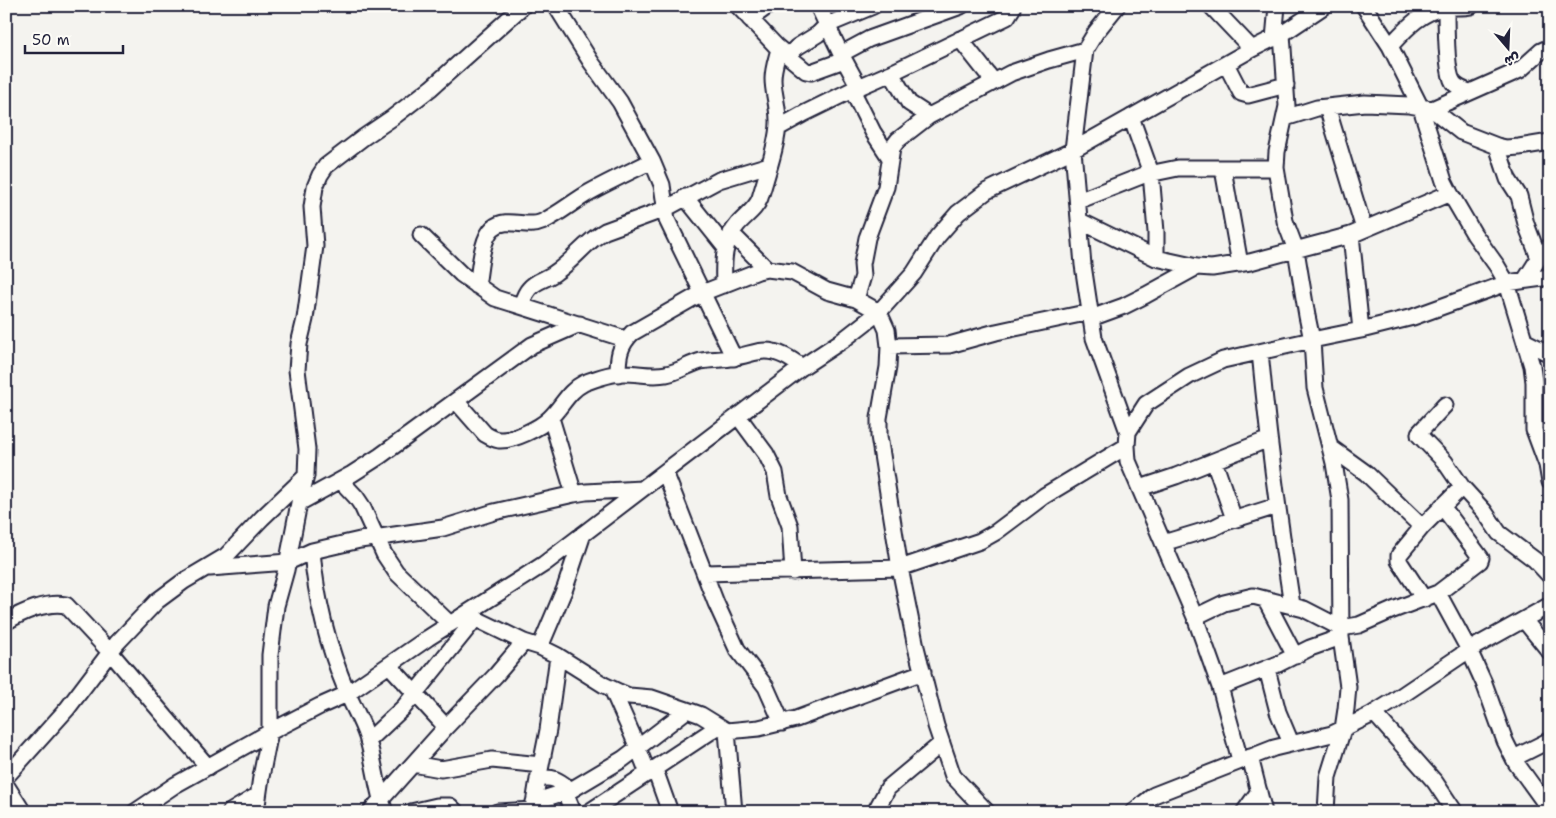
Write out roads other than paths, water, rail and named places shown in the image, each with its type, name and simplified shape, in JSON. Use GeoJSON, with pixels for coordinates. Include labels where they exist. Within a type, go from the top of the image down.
{"type":"FeatureCollection","features":[{"type":"Feature","properties":{"kind":"street"},"geometry":{"type":"LineString","coordinates":[[256,812],[270,732],[270,655],[276,606],[288,562],[306,476],[307,450],[297,370],[299,344],[315,246],[313,195],[320,175],[326,166],[431,88],[523,6]]}},
{"type":"Feature","properties":{"kind":"street"},"geometry":{"type":"LineString","coordinates":[[556,6],[591,62],[620,102],[652,160],[662,185],[667,220],[672,233],[734,358]]}},
{"type":"Feature","properties":{"kind":"street"},"geometry":{"type":"LineString","coordinates":[[738,6],[784,52],[809,72],[842,57],[869,39],[926,12],[961,6]]}},
{"type":"Feature","properties":{"kind":"street"},"geometry":{"type":"LineString","coordinates":[[750,19],[768,6]]}},
{"type":"Feature","properties":{"kind":"street"},"geometry":{"type":"LineString","coordinates":[[818,6],[856,88],[873,132],[890,158]]}},
{"type":"Feature","properties":{"kind":"street"},"geometry":{"type":"LineString","coordinates":[[724,285],[723,267],[728,240],[738,224],[752,211],[759,200],[769,165],[779,119],[773,79],[784,52],[818,34],[827,25],[873,6]]}},
{"type":"Feature","properties":{"kind":"street"},"geometry":{"type":"LineString","coordinates":[[778,128],[805,112],[1007,17],[1012,9],[1011,6]]}},
{"type":"Feature","properties":{"kind":"street"},"geometry":{"type":"LineString","coordinates":[[1117,6],[1096,32],[1086,50],[1073,150],[1083,265],[1094,338],[1127,439],[1128,461],[1195,617],[1245,759],[1259,791],[1264,812]]}},
{"type":"Feature","properties":{"kind":"street"},"geometry":{"type":"LineString","coordinates":[[1211,6],[1252,49]]}},
{"type":"Feature","properties":{"kind":"street"},"geometry":{"type":"LineString","coordinates":[[1277,6],[1278,36],[1286,85],[1287,106],[1277,152],[1276,168],[1285,221],[1296,250],[1312,340],[1315,388],[1334,463],[1340,500],[1341,633],[1348,687],[1343,729],[1328,777],[1326,812]]}},
{"type":"Feature","properties":{"kind":"street"},"geometry":{"type":"LineString","coordinates":[[135,812],[176,785],[270,732],[348,694],[450,624],[470,616],[544,564],[802,367],[843,340],[880,312],[914,273],[937,238],[958,213],[987,191],[1073,150],[1278,36],[1324,6]]}},
{"type":"Feature","properties":{"kind":"street"},"geometry":{"type":"LineString","coordinates":[[1364,6],[1427,109],[1444,180],[1450,193],[1474,234],[1508,283],[1532,366],[1534,430],[1547,465],[1550,482]]}},
{"type":"Feature","properties":{"kind":"street"},"geometry":{"type":"LineString","coordinates":[[1390,46],[1412,24],[1433,10],[1446,7],[1471,6]]}},
{"type":"Feature","properties":{"kind":"street"},"geometry":{"type":"LineString","coordinates":[[1446,7],[1448,64],[1451,80],[1469,92]]}},
{"type":"Feature","properties":{"kind":"street"},"geometry":{"type":"LineString","coordinates":[[960,39],[994,82]]}},
{"type":"Feature","properties":{"kind":"street"},"geometry":{"type":"LineString","coordinates":[[1427,109],[1520,70],[1541,51],[1550,47]]}},
{"type":"Feature","properties":{"kind":"street"},"geometry":{"type":"LineString","coordinates":[[856,298],[863,276],[862,264],[867,238],[886,187],[892,148],[898,140],[929,116],[994,82],[1020,70],[1086,50]]}},
{"type":"Feature","properties":{"kind":"street"},"geometry":{"type":"LineString","coordinates":[[1226,64],[1241,93],[1248,95],[1286,85]]}},
{"type":"Feature","properties":{"kind":"street"},"geometry":{"type":"LineString","coordinates":[[891,73],[909,103],[929,116]]}},
{"type":"Feature","properties":{"kind":"street"},"geometry":{"type":"LineString","coordinates":[[1284,118],[1326,107],[1365,103],[1409,105],[1427,109],[1461,132],[1498,146],[1506,148],[1550,142]]}},
{"type":"Feature","properties":{"kind":"street"},"geometry":{"type":"LineString","coordinates":[[1326,107],[1358,232],[1361,330]]}},
{"type":"Feature","properties":{"kind":"street"},"geometry":{"type":"LineString","coordinates":[[1131,117],[1151,173],[1156,232],[1156,258]]}},
{"type":"Feature","properties":{"kind":"street"},"geometry":{"type":"LineString","coordinates":[[1498,146],[1508,178],[1519,196],[1526,224],[1540,258]]}},
{"type":"Feature","properties":{"kind":"street"},"geometry":{"type":"LineString","coordinates":[[477,286],[482,253],[493,228],[508,223],[532,225],[541,223],[589,192],[652,160]]}},
{"type":"Feature","properties":{"kind":"street"},"geometry":{"type":"LineString","coordinates":[[520,306],[527,290],[534,284],[555,274],[596,236],[665,209],[719,180],[769,165]]}},
{"type":"Feature","properties":{"kind":"street"},"geometry":{"type":"LineString","coordinates":[[1078,201],[1151,173],[1178,168],[1276,168]]}},
{"type":"Feature","properties":{"kind":"street"},"geometry":{"type":"LineString","coordinates":[[1223,168],[1240,264]]}},
{"type":"Feature","properties":{"kind":"street"},"geometry":{"type":"LineString","coordinates":[[1080,221],[1156,258],[1212,268],[1240,264],[1358,232],[1450,193]]}},
{"type":"Feature","properties":{"kind":"street"},"geometry":{"type":"LineString","coordinates":[[685,197],[728,240],[767,269]]}},
{"type":"Feature","properties":{"kind":"street"},"geometry":{"type":"LineString","coordinates":[[421,235],[461,274],[496,298],[626,339]]}},
{"type":"Feature","properties":{"kind":"street"},"geometry":{"type":"LineString","coordinates":[[1525,280],[1550,246]]}},
{"type":"Feature","properties":{"kind":"street"},"geometry":{"type":"LineString","coordinates":[[889,346],[949,345],[996,332],[1090,315],[1124,306],[1198,267]]}},
{"type":"Feature","properties":{"kind":"street"},"geometry":{"type":"LineString","coordinates":[[618,374],[619,350],[632,333],[702,293],[767,269],[792,272],[827,291],[856,298],[880,312],[889,346],[888,367],[879,418],[879,436],[900,568],[916,647],[953,776],[987,812]]}},
{"type":"Feature","properties":{"kind":"street"},"geometry":{"type":"LineString","coordinates":[[705,573],[900,568],[980,541],[996,532],[1044,496],[1127,439],[1146,404],[1188,376],[1223,360],[1413,317],[1508,283],[1550,277]]}},
{"type":"Feature","properties":{"kind":"street"},"geometry":{"type":"LineString","coordinates":[[299,503],[380,456],[532,345],[580,324]]}},
{"type":"Feature","properties":{"kind":"street"},"geometry":{"type":"LineString","coordinates":[[1526,342],[1550,354]]}},
{"type":"Feature","properties":{"kind":"street"},"geometry":{"type":"LineString","coordinates":[[456,401],[485,434],[495,440],[508,440],[524,434],[551,418],[566,398],[583,384],[598,378],[618,374],[649,376],[666,374],[681,371],[702,361],[734,358],[764,351],[778,352],[802,367]]}},
{"type":"Feature","properties":{"kind":"street"},"geometry":{"type":"LineString","coordinates":[[1260,352],[1277,506],[1292,605]]}},
{"type":"Feature","properties":{"kind":"street"},"geometry":{"type":"LineString","coordinates":[[1445,405],[1419,435],[1444,462],[1462,487],[1484,511],[1499,533],[1535,560],[1550,576]]}},
{"type":"Feature","properties":{"kind":"street"},"geometry":{"type":"LineString","coordinates":[[738,416],[766,454],[775,472],[779,496],[790,526],[793,572]]}},
{"type":"Feature","properties":{"kind":"street"},"geometry":{"type":"LineString","coordinates":[[551,418],[574,494]]}},
{"type":"Feature","properties":{"kind":"street"},"geometry":{"type":"LineString","coordinates":[[1140,488],[1176,476],[1269,439]]}},
{"type":"Feature","properties":{"kind":"street"},"geometry":{"type":"LineString","coordinates":[[1330,447],[1366,473],[1422,527]]}},
{"type":"Feature","properties":{"kind":"street"},"geometry":{"type":"LineString","coordinates":[[1214,461],[1234,519]]}},
{"type":"Feature","properties":{"kind":"street"},"geometry":{"type":"LineString","coordinates":[[665,472],[716,603],[737,650],[766,687],[782,723]]}},
{"type":"Feature","properties":{"kind":"street"},"geometry":{"type":"LineString","coordinates":[[6,777],[68,709],[117,643],[157,601],[184,581],[226,556],[306,476]]}},
{"type":"Feature","properties":{"kind":"street"},"geometry":{"type":"LineString","coordinates":[[340,480],[362,506],[384,554],[396,572],[450,624]]}},
{"type":"Feature","properties":{"kind":"street"},"geometry":{"type":"LineString","coordinates":[[1462,487],[1422,527],[1399,554],[1399,561],[1431,596],[1469,650],[1484,683],[1505,741],[1514,758],[1550,810]]}},
{"type":"Feature","properties":{"kind":"street"},"geometry":{"type":"LineString","coordinates":[[208,568],[288,562],[312,551],[376,538],[443,528],[494,512],[574,494],[642,489]]}},
{"type":"Feature","properties":{"kind":"street"},"geometry":{"type":"LineString","coordinates":[[1163,543],[1277,506]]}},
{"type":"Feature","properties":{"kind":"street"},"geometry":{"type":"LineString","coordinates":[[1220,687],[1267,669],[1393,610],[1431,596],[1480,561],[1481,558],[1442,506]]}},
{"type":"Feature","properties":{"kind":"street"},"geometry":{"type":"LineString","coordinates":[[540,647],[565,588],[583,534]]}},
{"type":"Feature","properties":{"kind":"street"},"geometry":{"type":"LineString","coordinates":[[312,551],[318,596],[329,646],[348,694],[360,717],[374,763],[383,806]]}},
{"type":"Feature","properties":{"kind":"street"},"geometry":{"type":"LineString","coordinates":[[1195,617],[1224,603],[1253,596],[1304,609],[1341,633]]}},
{"type":"Feature","properties":{"kind":"street"},"geometry":{"type":"LineString","coordinates":[[1266,598],[1295,656]]}},
{"type":"Feature","properties":{"kind":"street"},"geometry":{"type":"LineString","coordinates":[[6,622],[39,608],[57,603],[66,605],[110,652],[208,767]]}},
{"type":"Feature","properties":{"kind":"street"},"geometry":{"type":"LineString","coordinates":[[1133,812],[1154,795],[1245,759],[1291,743],[1332,734],[1343,729],[1374,713],[1469,650],[1550,605]]}},
{"type":"Feature","properties":{"kind":"street"},"geometry":{"type":"LineString","coordinates":[[470,616],[558,656],[612,689],[629,696],[652,698],[701,715],[723,729],[734,812]]}},
{"type":"Feature","properties":{"kind":"street"},"geometry":{"type":"LineString","coordinates":[[368,741],[404,707],[470,616]]}},
{"type":"Feature","properties":{"kind":"street"},"geometry":{"type":"LineString","coordinates":[[1524,620],[1550,652]]}},
{"type":"Feature","properties":{"kind":"street"},"geometry":{"type":"LineString","coordinates":[[370,812],[383,806],[413,764],[524,642]]}},
{"type":"Feature","properties":{"kind":"street"},"geometry":{"type":"LineString","coordinates":[[534,808],[548,730],[558,656]]}},
{"type":"Feature","properties":{"kind":"street"},"geometry":{"type":"LineString","coordinates":[[389,665],[446,727]]}},
{"type":"Feature","properties":{"kind":"street"},"geometry":{"type":"LineString","coordinates":[[1267,669],[1278,712],[1291,743]]}},
{"type":"Feature","properties":{"kind":"street"},"geometry":{"type":"LineString","coordinates":[[589,812],[690,744],[723,729],[759,728],[782,723],[923,672]]}},
{"type":"Feature","properties":{"kind":"street"},"geometry":{"type":"LineString","coordinates":[[612,689],[670,812]]}},
{"type":"Feature","properties":{"kind":"street"},"geometry":{"type":"LineString","coordinates":[[498,812],[534,808],[568,791],[617,762],[687,710]]}},
{"type":"Feature","properties":{"kind":"street"},"geometry":{"type":"LineString","coordinates":[[1374,713],[1435,782],[1455,812]]}},
{"type":"Feature","properties":{"kind":"street"},"geometry":{"type":"LineString","coordinates":[[1514,758],[1550,740]]}},
{"type":"Feature","properties":{"kind":"street"},"geometry":{"type":"LineString","coordinates":[[875,811],[888,788],[942,743]]}},
{"type":"Feature","properties":{"kind":"street"},"geometry":{"type":"LineString","coordinates":[[413,764],[441,769],[492,760],[540,772],[548,777],[555,778],[568,791],[573,812]]}},
{"type":"Feature","properties":{"kind":"street"},"geometry":{"type":"LineString","coordinates":[[6,784],[23,812]]}},
{"type":"Feature","properties":{"kind":"street"},"geometry":{"type":"LineString","coordinates":[[1244,812],[1259,791]]}},
{"type":"Feature","properties":{"kind":"street"},"geometry":{"type":"LineString","coordinates":[[230,812],[258,795]]}},
{"type":"Feature","properties":{"kind":"street"},"geometry":{"type":"LineString","coordinates":[[411,812],[437,806],[450,806],[456,812]]}}]}
